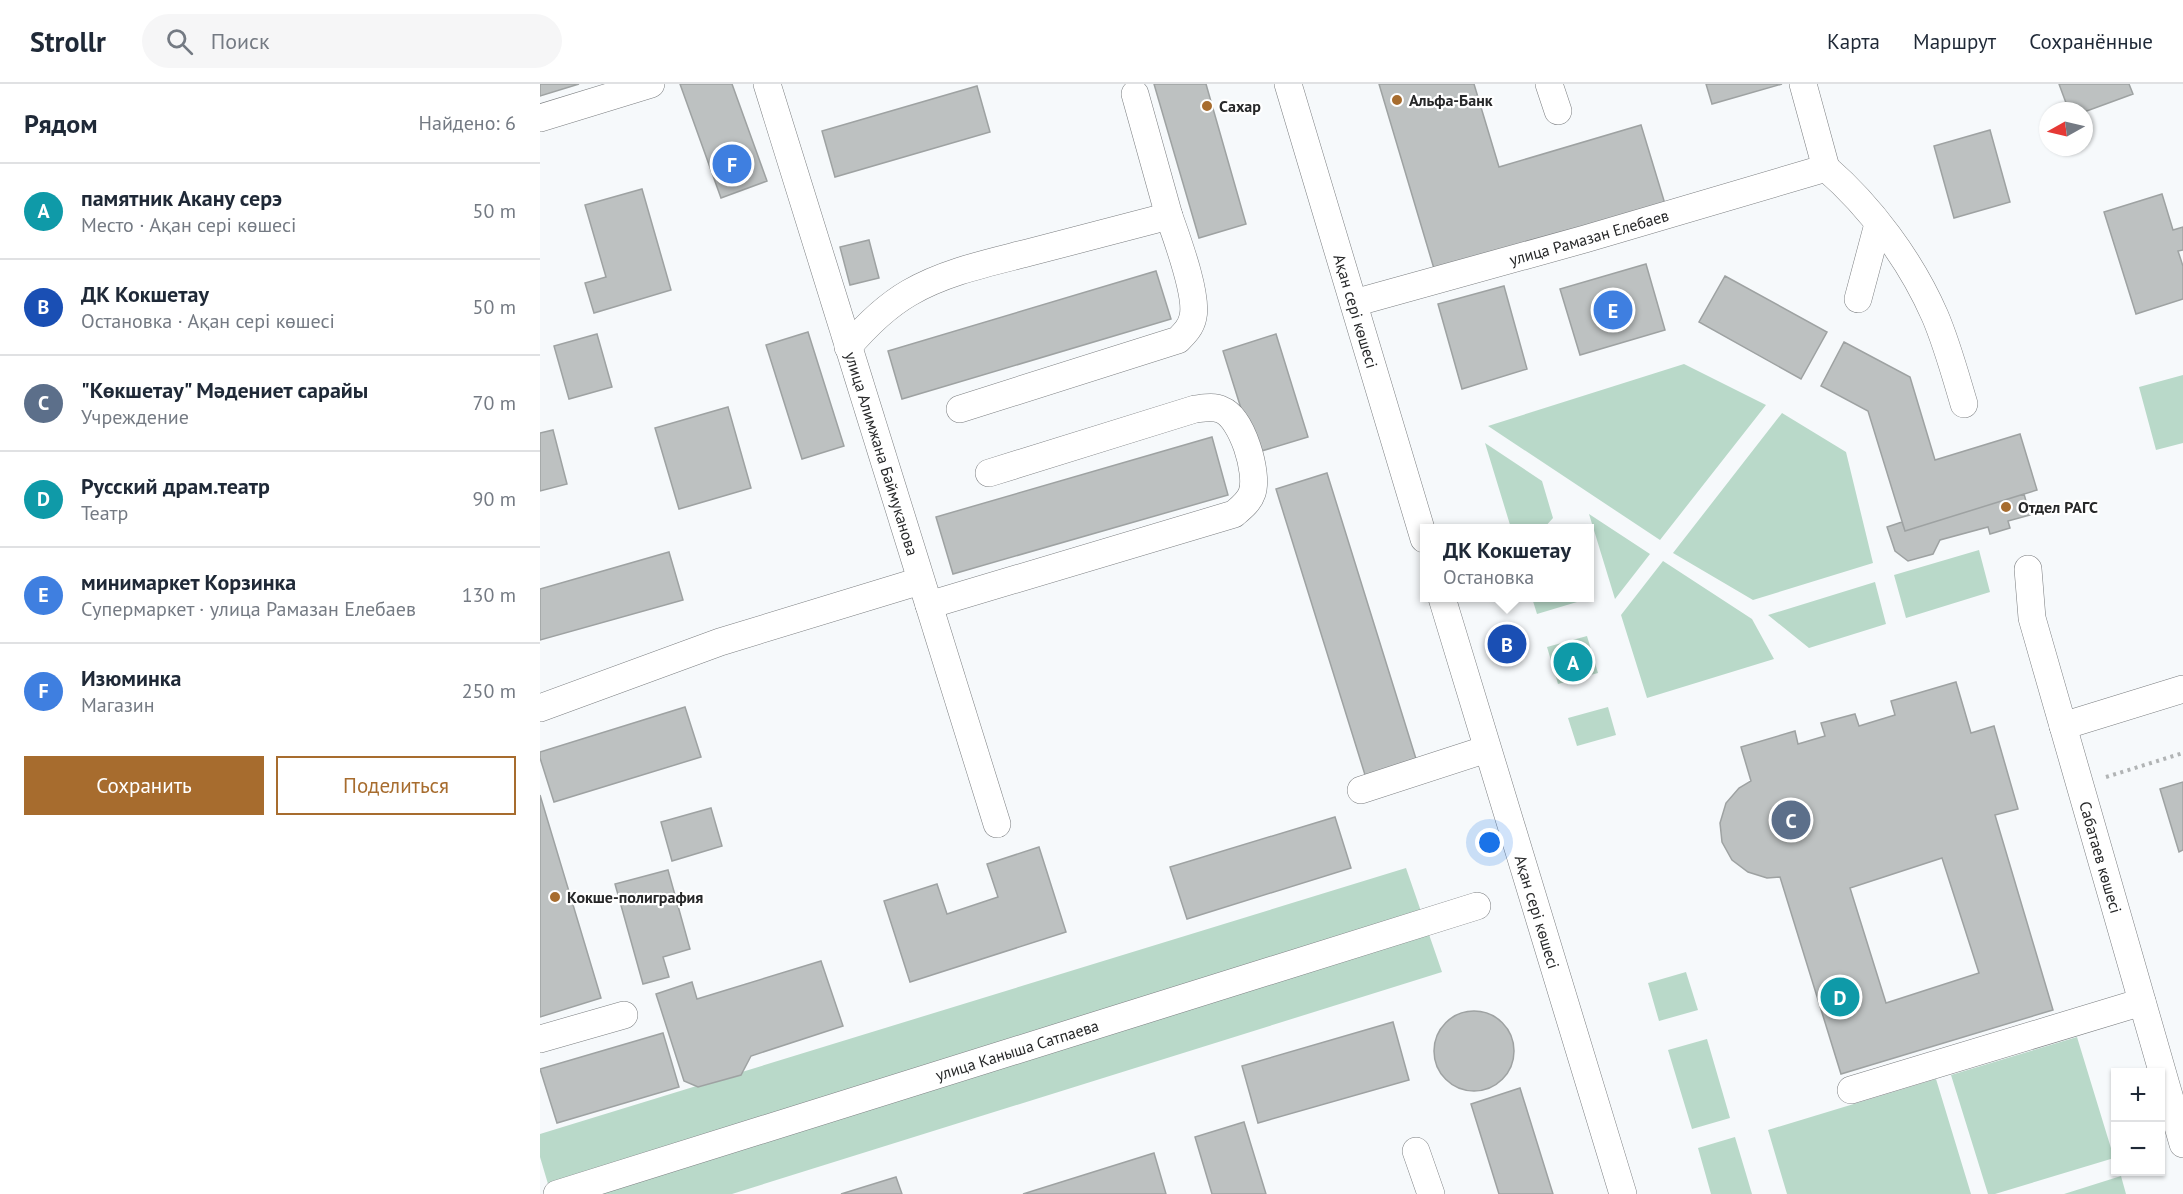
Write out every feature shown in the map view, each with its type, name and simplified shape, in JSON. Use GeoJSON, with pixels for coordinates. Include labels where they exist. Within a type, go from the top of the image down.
{"type":"FeatureCollection","features":[{"type":"Feature","properties":{"kind":"street"},"geometry":{"type":"LineString","coordinates":[[540,118],[651,84]]}},
{"type":"Feature","properties":{"kind":"street","name":"улица Алимжана Баймуканова"},"geometry":{"type":"LineString","coordinates":[[767,84],[997,824]]}},
{"type":"Feature","properties":{"kind":"street","name":"Ақан сері көшесі"},"geometry":{"type":"LineString","coordinates":[[1288,84],[1420,524]]}},
{"type":"Feature","properties":{"kind":"street"},"geometry":{"type":"LineString","coordinates":[[1550,84],[1558,111]]}},
{"type":"Feature","properties":{"kind":"street"},"geometry":{"type":"LineString","coordinates":[[1803,84],[1826,168],[1848,187],[1910,268],[1935,315],[1964,404]]}},
{"type":"Feature","properties":{"kind":"street"},"geometry":{"type":"LineString","coordinates":[[960,409],[1178,340],[1188,331],[1194,309],[1189,283],[1135,94]]}},
{"type":"Feature","properties":{"kind":"street","name":"улица Рамазан Елебаев"},"geometry":{"type":"LineString","coordinates":[[1354,303],[1585,239],[1826,168]]}},
{"type":"Feature","properties":{"kind":"street"},"geometry":{"type":"LineString","coordinates":[[848,347],[885,309],[910,292],[939,279],[993,262],[1169,216]]}},
{"type":"Feature","properties":{"kind":"street"},"geometry":{"type":"LineString","coordinates":[[1858,299],[1878,224]]}},
{"type":"Feature","properties":{"kind":"street"},"geometry":{"type":"LineString","coordinates":[[540,708],[720,642],[1234,514],[1244,506],[1252,494],[1255,481],[1242,432],[1233,418],[1223,410],[1209,407],[1195,409],[989,473]]}},
{"type":"Feature","properties":{"kind":"street","name":"Сабатаев көшесі"},"geometry":{"type":"LineString","coordinates":[[2028,569],[2032,618],[2183,1144]]}},
{"type":"Feature","properties":{"kind":"street","name":"Ақан сері көшесі"},"geometry":{"type":"LineString","coordinates":[[1443,602],[1623,1194]]}},
{"type":"Feature","properties":{"kind":"street"},"geometry":{"type":"LineString","coordinates":[[2063,726],[2183,689]]}},
{"type":"Feature","properties":{"kind":"street"},"geometry":{"type":"LineString","coordinates":[[1361,790],[1487,749]]}},
{"type":"Feature","properties":{"kind":"street","name":"улица Каныша Сатпаева"},"geometry":{"type":"LineString","coordinates":[[557,1194],[1477,906]]}},
{"type":"Feature","properties":{"kind":"street"},"geometry":{"type":"LineString","coordinates":[[1851,1090],[2142,1002]]}},
{"type":"Feature","properties":{"kind":"street"},"geometry":{"type":"LineString","coordinates":[[540,1039],[624,1015]]}},
{"type":"Feature","properties":{"kind":"street"},"geometry":{"type":"LineString","coordinates":[[1416,1151],[1431,1194]]}},
{"type":"Feature","properties":{"kind":"path"},"geometry":{"type":"LineString","coordinates":[[2080,785],[2183,753]]}},
{"type":"Feature","properties":{"kind":"green space"},"geometry":{"type":"Polygon","coordinates":[[[1684,364],[1766,405],[1660,540],[1488,426],[1684,364]]]}},
{"type":"Feature","properties":{"kind":"green space"},"geometry":{"type":"Polygon","coordinates":[[[2183,375],[2183,443],[2156,450],[2139,387],[2183,375]]]}},
{"type":"Feature","properties":{"kind":"green space"},"geometry":{"type":"Polygon","coordinates":[[[1782,413],[1846,452],[1873,563],[1753,600],[1673,553],[1782,413]]]}},
{"type":"Feature","properties":{"kind":"green space"},"geometry":{"type":"Polygon","coordinates":[[[1485,443],[1542,481],[1553,518],[1548,524],[1510,524],[1485,443]]]}},
{"type":"Feature","properties":{"kind":"green space"},"geometry":{"type":"Polygon","coordinates":[[[1589,514],[1650,554],[1615,599],[1594,524],[1589,514]]]}},
{"type":"Feature","properties":{"kind":"green space"},"geometry":{"type":"Polygon","coordinates":[[[1979,550],[1990,592],[1906,618],[1894,575],[1979,550]]]}},
{"type":"Feature","properties":{"kind":"green space"},"geometry":{"type":"Polygon","coordinates":[[[1663,561],[1752,619],[1774,659],[1647,698],[1621,615],[1663,561]]]}},
{"type":"Feature","properties":{"kind":"green space"},"geometry":{"type":"Polygon","coordinates":[[[1875,582],[1886,624],[1809,648],[1768,615],[1875,582]]]}},
{"type":"Feature","properties":{"kind":"green space"},"geometry":{"type":"Polygon","coordinates":[[[1533,602],[1577,602],[1537,614],[1533,602]]]}},
{"type":"Feature","properties":{"kind":"green space"},"geometry":{"type":"Polygon","coordinates":[[[1587,636],[1598,673],[1558,684],[1547,647],[1587,636]]]}},
{"type":"Feature","properties":{"kind":"green space"},"geometry":{"type":"Polygon","coordinates":[[[1608,707],[1616,735],[1577,746],[1568,718],[1608,707]]]}},
{"type":"Feature","properties":{"kind":"green space"},"geometry":{"type":"Polygon","coordinates":[[[1406,868],[1442,972],[732,1194],[551,1194],[540,1157],[540,1134],[1406,868]]]}},
{"type":"Feature","properties":{"kind":"green space"},"geometry":{"type":"Polygon","coordinates":[[[1686,972],[1698,1010],[1659,1021],[1648,983],[1686,972]]]}},
{"type":"Feature","properties":{"kind":"green space"},"geometry":{"type":"Polygon","coordinates":[[[2077,1037],[2111,1148],[2111,1159],[1995,1194],[1988,1194],[1951,1075],[2077,1037]]]}},
{"type":"Feature","properties":{"kind":"green space"},"geometry":{"type":"Polygon","coordinates":[[[1707,1039],[1730,1118],[1692,1129],[1668,1050],[1707,1039]]]}},
{"type":"Feature","properties":{"kind":"green space"},"geometry":{"type":"Polygon","coordinates":[[[1936,1079],[1971,1194],[1787,1194],[1768,1130],[1936,1079]]]}},
{"type":"Feature","properties":{"kind":"green space"},"geometry":{"type":"Polygon","coordinates":[[[1735,1137],[1752,1194],[1711,1194],[1698,1148],[1735,1137]]]}},
{"type":"Feature","properties":{"kind":"green space"},"geometry":{"type":"Polygon","coordinates":[[[2121,1176],[2126,1194],[2064,1194],[2121,1176]]]}},
{"type":"Feature","properties":{"kind":"building"},"geometry":{"type":"Polygon","coordinates":[[[540,84],[579,84],[540,96],[540,84]]]}},
{"type":"Feature","properties":{"kind":"building"},"geometry":{"type":"Polygon","coordinates":[[[680,84],[732,84],[767,181],[721,198],[680,84]]]}},
{"type":"Feature","properties":{"kind":"building"},"geometry":{"type":"Polygon","coordinates":[[[1154,84],[1206,84],[1246,224],[1199,238],[1154,84]]]}},
{"type":"Feature","properties":{"kind":"building"},"geometry":{"type":"Polygon","coordinates":[[[1379,84],[1474,84],[1499,167],[1641,125],[1665,204],[1435,272],[1379,84]]]}},
{"type":"Feature","properties":{"kind":"building"},"geometry":{"type":"Polygon","coordinates":[[[1706,84],[1782,84],[1712,104],[1706,84]]]}},
{"type":"Feature","properties":{"kind":"building"},"geometry":{"type":"Polygon","coordinates":[[[2059,84],[2129,84],[2133,94],[2093,109],[2093,102],[2066,102],[2059,84]]]}},
{"type":"Feature","properties":{"kind":"building"},"geometry":{"type":"Polygon","coordinates":[[[977,86],[990,132],[835,177],[822,131],[977,86]]]}},
{"type":"Feature","properties":{"kind":"building"},"geometry":{"type":"Polygon","coordinates":[[[1990,130],[2010,202],[1954,218],[1934,146],[1990,130]]]}},
{"type":"Feature","properties":{"kind":"building"},"geometry":{"type":"Polygon","coordinates":[[[642,189],[671,290],[594,313],[585,283],[606,277],[585,205],[642,189]]]}},
{"type":"Feature","properties":{"kind":"building"},"geometry":{"type":"Polygon","coordinates":[[[2162,194],[2173,230],[2183,227],[2183,250],[2178,251],[2183,266],[2183,299],[2136,314],[2104,212],[2162,194]]]}},
{"type":"Feature","properties":{"kind":"building"},"geometry":{"type":"Polygon","coordinates":[[[869,240],[879,278],[850,285],[840,247],[869,240]]]}},
{"type":"Feature","properties":{"kind":"building"},"geometry":{"type":"Polygon","coordinates":[[[1646,264],[1665,330],[1580,355],[1560,289],[1646,264]]]}},
{"type":"Feature","properties":{"kind":"building"},"geometry":{"type":"Polygon","coordinates":[[[1156,271],[1171,319],[902,399],[888,351],[1156,271]]]}},
{"type":"Feature","properties":{"kind":"building"},"geometry":{"type":"Polygon","coordinates":[[[1725,276],[1827,332],[1801,379],[1699,322],[1725,276]]]}},
{"type":"Feature","properties":{"kind":"building"},"geometry":{"type":"Polygon","coordinates":[[[1504,286],[1527,369],[1462,389],[1438,304],[1504,286]]]}},
{"type":"Feature","properties":{"kind":"building"},"geometry":{"type":"Polygon","coordinates":[[[808,332],[844,446],[802,459],[766,345],[808,332]]]}},
{"type":"Feature","properties":{"kind":"building"},"geometry":{"type":"Polygon","coordinates":[[[597,334],[612,387],[569,399],[554,346],[597,334]]]}},
{"type":"Feature","properties":{"kind":"building"},"geometry":{"type":"Polygon","coordinates":[[[1276,334],[1308,437],[1255,453],[1223,351],[1276,334]]]}},
{"type":"Feature","properties":{"kind":"building"},"geometry":{"type":"Polygon","coordinates":[[[1844,342],[1910,377],[1935,460],[2020,434],[2037,490],[1905,531],[1868,411],[1821,386],[1844,342]]]}},
{"type":"Feature","properties":{"kind":"building"},"geometry":{"type":"Polygon","coordinates":[[[728,407],[751,488],[679,509],[655,428],[728,407]]]}},
{"type":"Feature","properties":{"kind":"building"},"geometry":{"type":"Polygon","coordinates":[[[553,430],[567,484],[540,491],[540,433],[553,430]]]}},
{"type":"Feature","properties":{"kind":"building"},"geometry":{"type":"Polygon","coordinates":[[[1212,437],[1228,495],[953,574],[936,517],[1212,437]]]}},
{"type":"Feature","properties":{"kind":"building"},"geometry":{"type":"Polygon","coordinates":[[[1327,473],[1417,762],[1366,778],[1276,489],[1327,473]]]}},
{"type":"Feature","properties":{"kind":"building"},"geometry":{"type":"Polygon","coordinates":[[[2024,494],[2030,515],[2008,521],[2010,528],[1990,534],[1988,527],[1940,540],[1933,554],[1908,561],[1895,551],[1887,527],[1902,522],[1905,531],[2024,494]]]}},
{"type":"Feature","properties":{"kind":"building"},"geometry":{"type":"Polygon","coordinates":[[[669,552],[683,600],[540,640],[540,589],[669,552]]]}},
{"type":"Feature","properties":{"kind":"building"},"geometry":{"type":"Polygon","coordinates":[[[1956,682],[1971,733],[1994,726],[2018,809],[1995,815],[2053,1010],[1841,1074],[1780,877],[1767,878],[1748,872],[1732,860],[1722,842],[1720,823],[1726,803],[1739,788],[1751,781],[1741,747],[1795,731],[1798,744],[1825,736],[1821,723],[1855,714],[1859,726],[1895,715],[1891,701],[1956,682]],[[1942,858],[1850,888],[1886,1003],[1979,973],[1942,858]]]}},
{"type":"Feature","properties":{"kind":"building"},"geometry":{"type":"Polygon","coordinates":[[[685,707],[701,757],[554,802],[540,752],[685,707]]]}},
{"type":"Feature","properties":{"kind":"building"},"geometry":{"type":"Polygon","coordinates":[[[2183,782],[2183,850],[2179,852],[2160,789],[2183,782]]]}},
{"type":"Feature","properties":{"kind":"building","name":"Кокше-полиграфия"},"geometry":{"type":"Polygon","coordinates":[[[540,795],[601,998],[540,1017],[540,795]]]}},
{"type":"Feature","properties":{"kind":"building"},"geometry":{"type":"Polygon","coordinates":[[[711,808],[722,846],[672,861],[661,822],[711,808]]]}},
{"type":"Feature","properties":{"kind":"building"},"geometry":{"type":"Polygon","coordinates":[[[1335,817],[1351,868],[1187,919],[1170,867],[1335,817]]]}},
{"type":"Feature","properties":{"kind":"building"},"geometry":{"type":"Polygon","coordinates":[[[1039,847],[1066,932],[910,982],[884,901],[937,884],[947,914],[998,897],[987,864],[1039,847]]]}},
{"type":"Feature","properties":{"kind":"building"},"geometry":{"type":"Polygon","coordinates":[[[668,870],[690,949],[663,957],[669,977],[643,984],[615,884],[668,870]]]}},
{"type":"Feature","properties":{"kind":"building"},"geometry":{"type":"Polygon","coordinates":[[[821,961],[843,1026],[751,1056],[741,1075],[698,1087],[684,1081],[656,994],[692,982],[697,999],[821,961]]]}},
{"type":"Feature","properties":{"kind":"building"},"geometry":{"type":"Polygon","coordinates":[[[1474,1011],[1489,1014],[1502,1023],[1511,1036],[1514,1051],[1511,1066],[1502,1079],[1489,1088],[1474,1091],[1459,1088],[1446,1079],[1437,1066],[1434,1051],[1437,1036],[1446,1023],[1459,1014],[1474,1011]]]}},
{"type":"Feature","properties":{"kind":"building"},"geometry":{"type":"Polygon","coordinates":[[[1393,1022],[1409,1080],[1258,1123],[1242,1066],[1393,1022]]]}},
{"type":"Feature","properties":{"kind":"building"},"geometry":{"type":"Polygon","coordinates":[[[663,1033],[679,1087],[557,1123],[540,1069],[663,1033]]]}},
{"type":"Feature","properties":{"kind":"building"},"geometry":{"type":"Polygon","coordinates":[[[1520,1088],[1553,1194],[1499,1194],[1471,1104],[1520,1088]]]}},
{"type":"Feature","properties":{"kind":"building"},"geometry":{"type":"Polygon","coordinates":[[[1244,1122],[1266,1194],[1212,1194],[1195,1137],[1244,1122]]]}},
{"type":"Feature","properties":{"kind":"building"},"geometry":{"type":"Polygon","coordinates":[[[1154,1153],[1166,1194],[1023,1194],[1154,1153]]]}},
{"type":"Feature","properties":{"kind":"building"},"geometry":{"type":"Polygon","coordinates":[[[896,1177],[902,1194],[841,1194],[896,1177]]]}},
{"type":"Feature","properties":{"kind":"place","name":"Альфа-Банк"},"geometry":{"type":"Point","coordinates":[1397,100]}},
{"type":"Feature","properties":{"kind":"place","name":"Сахар"},"geometry":{"type":"Point","coordinates":[1207,106]}},
{"type":"Feature","properties":{"kind":"place","name":"Изюминка"},"geometry":{"type":"Point","coordinates":[732,164]}},
{"type":"Feature","properties":{"kind":"place","name":"минимаркет Корзинка"},"geometry":{"type":"Point","coordinates":[1613,310]}},
{"type":"Feature","properties":{"kind":"place","name":"Отдел РАГС"},"geometry":{"type":"Point","coordinates":[2006,507]}},
{"type":"Feature","properties":{"kind":"place","name":"ДК Кокшетау"},"geometry":{"type":"Point","coordinates":[1507,644]}},
{"type":"Feature","properties":{"kind":"place","name":"памятник Акану серэ"},"geometry":{"type":"Point","coordinates":[1573,662]}},
{"type":"Feature","properties":{"kind":"place","name":"\"Көкшетау\" Мәдениет сарайы"},"geometry":{"type":"Point","coordinates":[1791,820]}},
{"type":"Feature","properties":{"kind":"place","name":"Кокше-полиграфия"},"geometry":{"type":"Point","coordinates":[555,897]}},
{"type":"Feature","properties":{"kind":"place","name":"Русский драм.театр"},"geometry":{"type":"Point","coordinates":[1840,997]}}]}
